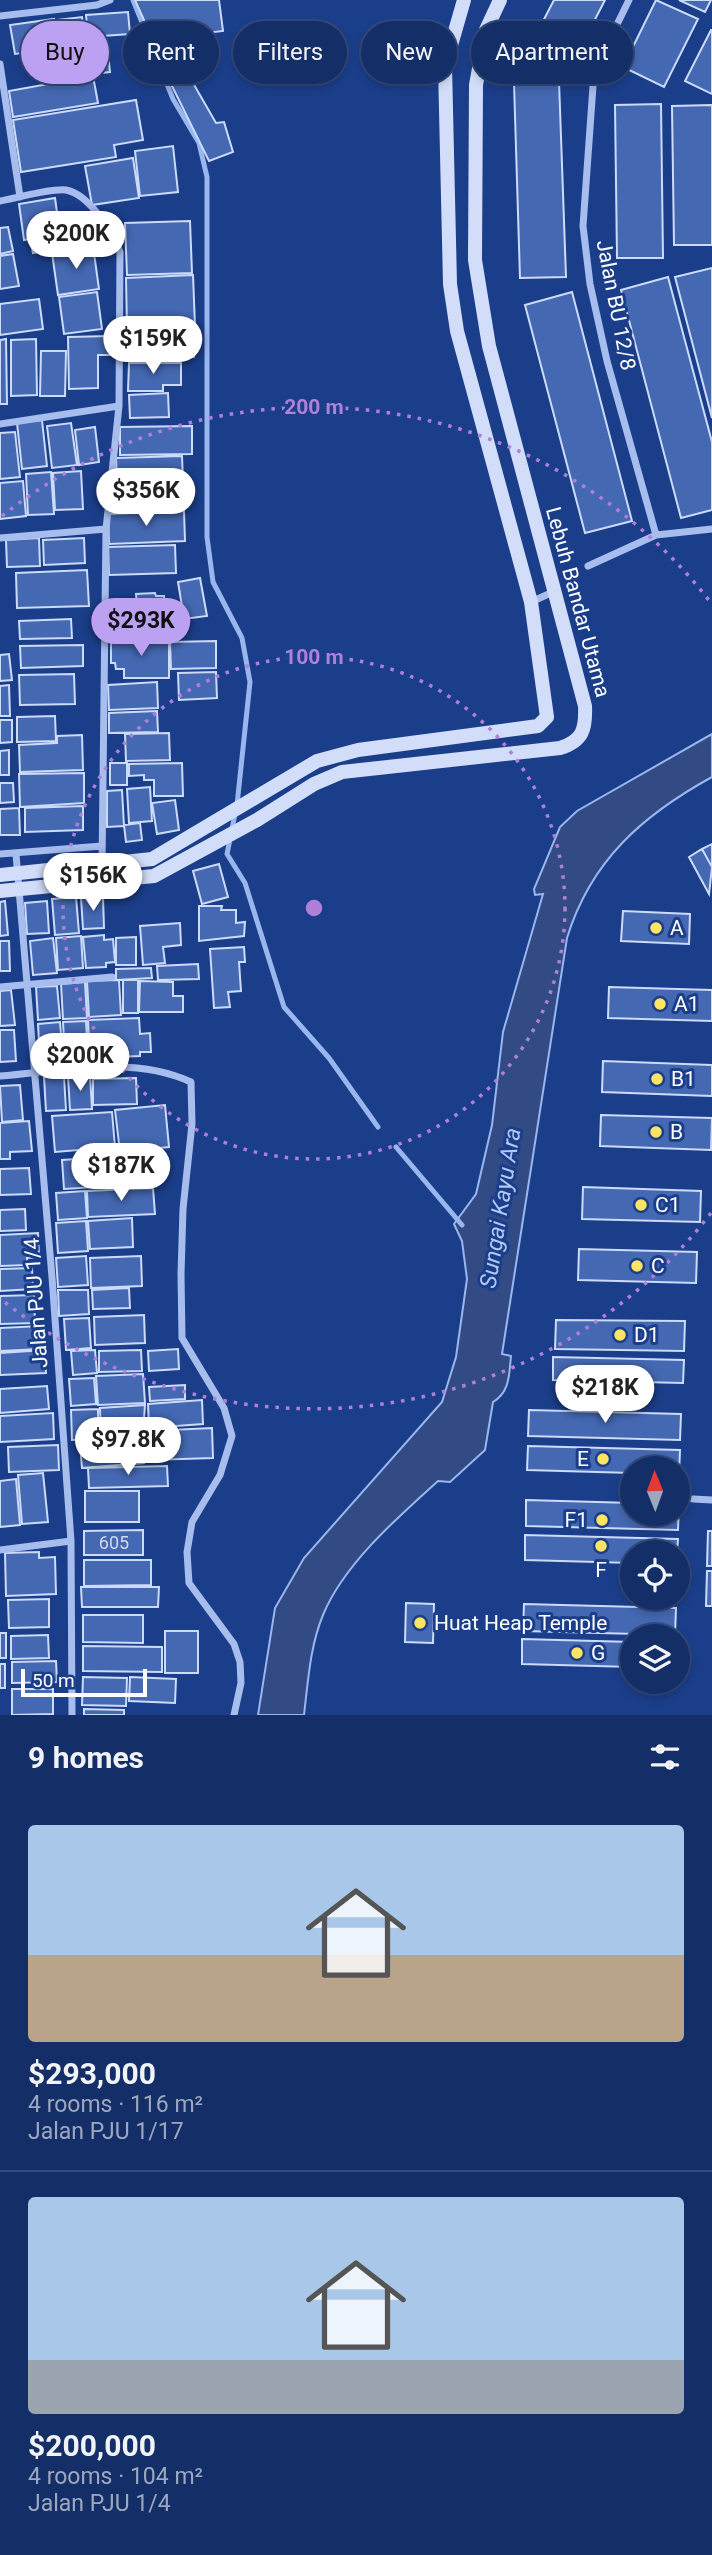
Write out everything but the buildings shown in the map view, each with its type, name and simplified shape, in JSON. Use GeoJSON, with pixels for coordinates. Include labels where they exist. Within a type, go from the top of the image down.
{"type":"FeatureCollection","features":[{"type":"Feature","properties":{"kind":"main road"},"geometry":{"type":"LineString","coordinates":[[0,875],[152,859],[317,761],[358,750],[538,726],[547,717],[548,702],[531,602],[457,331],[450,284],[445,66],[464,0]]}},
{"type":"Feature","properties":{"kind":"main road","name":"Lebuh Bandar Utama"},"geometry":{"type":"LineString","coordinates":[[0,891],[154,876],[257,820],[314,783],[342,772],[560,748],[579,738],[585,721],[585,706],[489,346],[475,260],[476,85],[486,30],[500,0]]}},
{"type":"Feature","properties":{"kind":"main road"},"geometry":{"type":"LineString","coordinates":[[406,744],[407,765]]}},
{"type":"Feature","properties":{"kind":"main road"},"geometry":{"type":"LineString","coordinates":[[178,843],[187,859]]}},
{"type":"Feature","properties":{"kind":"street"},"geometry":{"type":"LineString","coordinates":[[0,16],[97,5],[110,0]]}},
{"type":"Feature","properties":{"kind":"street","name":"Jalan BU 12/8"},"geometry":{"type":"LineString","coordinates":[[629,0],[604,51],[593,86],[583,226],[590,284],[607,361],[656,535]]}},
{"type":"Feature","properties":{"kind":"street"},"geometry":{"type":"LineString","coordinates":[[0,64],[20,197]]}},
{"type":"Feature","properties":{"kind":"street"},"geometry":{"type":"LineString","coordinates":[[0,201],[66,190],[83,198],[115,240],[120,252],[119,406],[106,529],[102,865]]}},
{"type":"Feature","properties":{"kind":"street"},"geometry":{"type":"LineString","coordinates":[[0,424],[119,406]]}},
{"type":"Feature","properties":{"kind":"street"},"geometry":{"type":"LineString","coordinates":[[0,538],[106,529]]}},
{"type":"Feature","properties":{"kind":"street"},"geometry":{"type":"LineString","coordinates":[[588,566],[656,535],[712,529]]}},
{"type":"Feature","properties":{"kind":"street"},"geometry":{"type":"LineString","coordinates":[[531,602],[553,592]]}},
{"type":"Feature","properties":{"kind":"street"},"geometry":{"type":"LineString","coordinates":[[0,854],[102,846]]}},
{"type":"Feature","properties":{"kind":"street","name":"Jalan PJU 1/4"},"geometry":{"type":"LineString","coordinates":[[16,853],[36,1073],[71,1541],[72,1715]]}},
{"type":"Feature","properties":{"kind":"street"},"geometry":{"type":"LineString","coordinates":[[0,987],[112,977]]}},
{"type":"Feature","properties":{"kind":"street"},"geometry":{"type":"LineString","coordinates":[[0,1076],[141,1066],[169,1072],[191,1082],[192,1124],[181,1261],[182,1338],[224,1408],[232,1436],[220,1475],[192,1522],[187,1552],[190,1583],[234,1644],[240,1662],[240,1683],[234,1715]]}},
{"type":"Feature","properties":{"kind":"street"},"geometry":{"type":"LineString","coordinates":[[693,1499],[712,1500]]}},
{"type":"Feature","properties":{"kind":"street"},"geometry":{"type":"LineString","coordinates":[[0,1550],[71,1541]]}},
{"type":"Feature","properties":{"kind":"water","name":"Sungai Kayu Ara"},"geometry":{"type":"Polygon","coordinates":[[[712,734],[712,777],[664,807],[623,842],[590,885],[567,938],[502,1354],[511,1356],[509,1376],[503,1393],[493,1402],[485,1450],[450,1482],[438,1481],[422,1495],[373,1542],[344,1578],[332,1596],[315,1639],[304,1715],[258,1715],[275,1608],[304,1558],[442,1402],[456,1357],[467,1279],[462,1241],[454,1224],[476,1194],[492,1125],[503,1032],[543,894],[535,895],[534,889],[560,827],[577,811],[712,734]]]}},
{"type":"Feature","properties":{"kind":"waterway"},"geometry":{"type":"LineString","coordinates":[[133,0],[173,99],[199,143],[207,177],[207,537],[213,582],[242,638],[250,682],[237,805]]}},
{"type":"Feature","properties":{"kind":"waterway"},"geometry":{"type":"LineString","coordinates":[[235,814],[227,854],[245,883],[284,1007],[329,1058],[378,1127]]}},
{"type":"Feature","properties":{"kind":"waterway"},"geometry":{"type":"LineString","coordinates":[[396,1147],[462,1225]]}},
{"type":"Feature","properties":{"kind":"place","name":"A"},"geometry":{"type":"Point","coordinates":[656,928]}},
{"type":"Feature","properties":{"kind":"place","name":"A1"},"geometry":{"type":"Point","coordinates":[660,1004]}},
{"type":"Feature","properties":{"kind":"place","name":"B1"},"geometry":{"type":"Point","coordinates":[657,1079]}},
{"type":"Feature","properties":{"kind":"place","name":"B"},"geometry":{"type":"Point","coordinates":[656,1132]}},
{"type":"Feature","properties":{"kind":"place","name":"C1"},"geometry":{"type":"Point","coordinates":[641,1205]}},
{"type":"Feature","properties":{"kind":"place","name":"C"},"geometry":{"type":"Point","coordinates":[637,1266]}},
{"type":"Feature","properties":{"kind":"place","name":"D1"},"geometry":{"type":"Point","coordinates":[620,1335]}},
{"type":"Feature","properties":{"kind":"place","name":"E"},"geometry":{"type":"Point","coordinates":[603,1459]}},
{"type":"Feature","properties":{"kind":"place","name":"F1"},"geometry":{"type":"Point","coordinates":[602,1520]}},
{"type":"Feature","properties":{"kind":"place","name":"F"},"geometry":{"type":"Point","coordinates":[601,1546]}},
{"type":"Feature","properties":{"kind":"place","name":"Huat Heap Temple"},"geometry":{"type":"Point","coordinates":[420,1623]}},
{"type":"Feature","properties":{"kind":"place","name":"G"},"geometry":{"type":"Point","coordinates":[577,1653]}}]}
